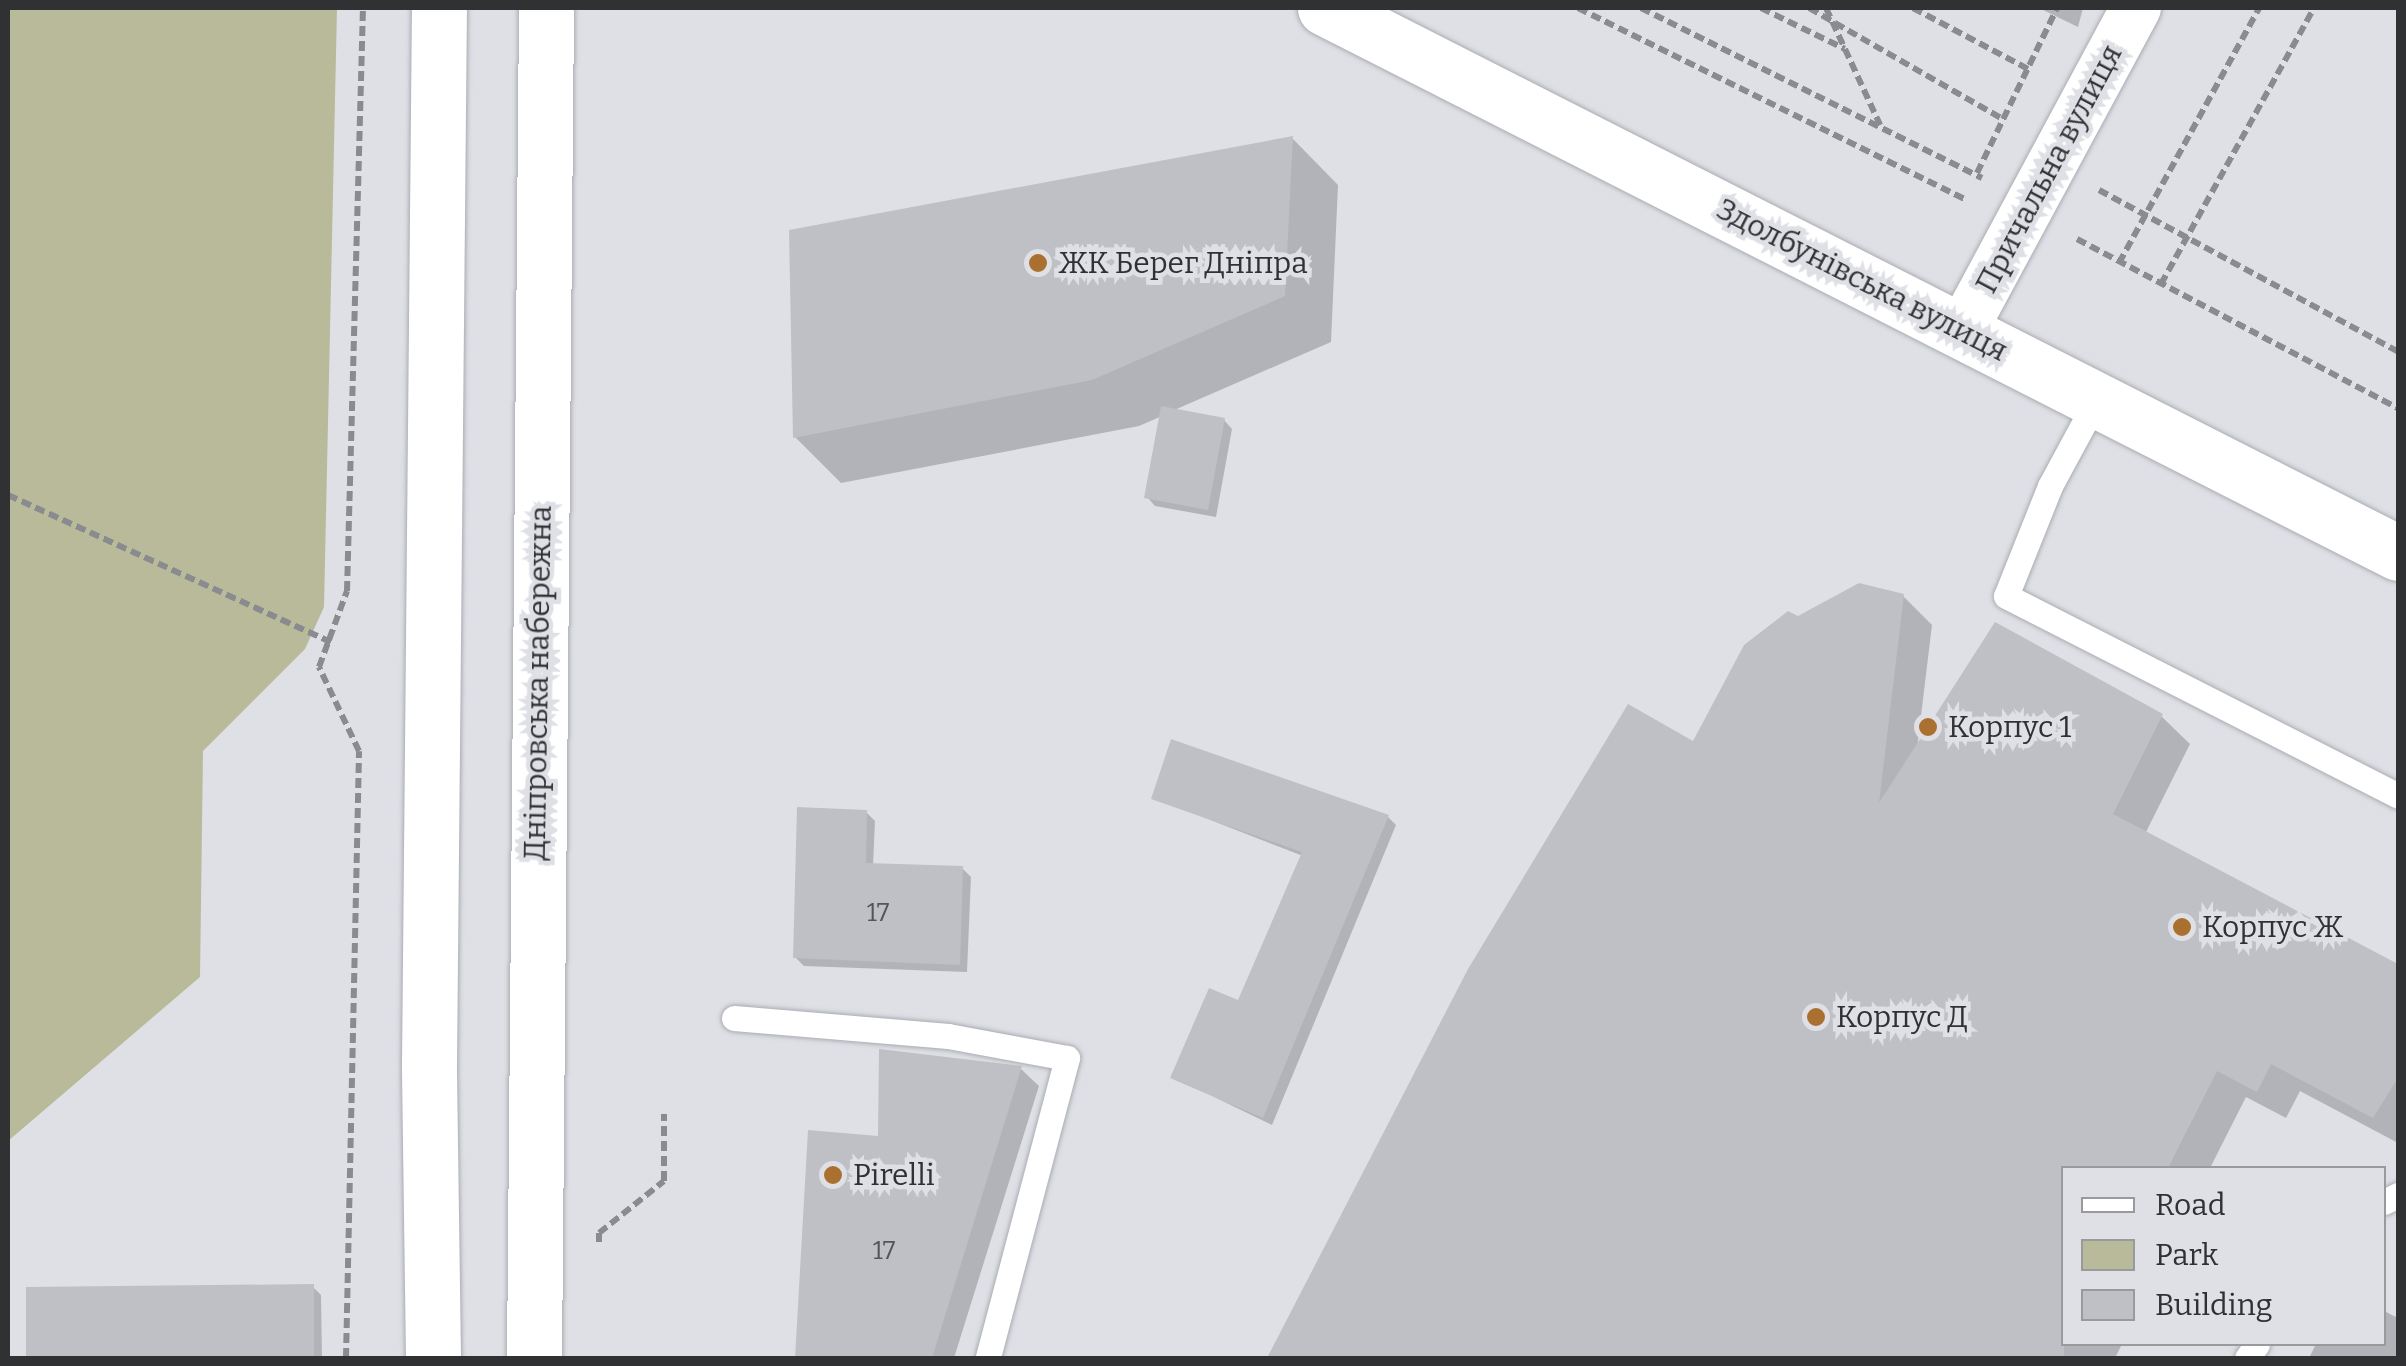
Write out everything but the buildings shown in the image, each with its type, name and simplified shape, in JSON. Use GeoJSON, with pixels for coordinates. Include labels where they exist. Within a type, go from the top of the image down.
{"type":"FeatureCollection","features":[{"type":"Feature","properties":{"kind":"main road"},"geometry":{"type":"LineString","coordinates":[[433,1358],[429,1045],[438,8]]}},
{"type":"Feature","properties":{"kind":"main road","name":"Дніпровська набережна"},"geometry":{"type":"LineString","coordinates":[[534,1358],[546,8]]}},
{"type":"Feature","properties":{"kind":"main road","name":"Здолбунівська вулиця"},"geometry":{"type":"LineString","coordinates":[[1324,8],[2398,553]]}},
{"type":"Feature","properties":{"kind":"street","name":"Причальна вулиця"},"geometry":{"type":"LineString","coordinates":[[1962,331],[2136,8]]}},
{"type":"Feature","properties":{"kind":"lane"},"geometry":{"type":"LineString","coordinates":[[2097,399],[2050,486],[2006,596],[2398,796]]}},
{"type":"Feature","properties":{"kind":"lane"},"geometry":{"type":"LineString","coordinates":[[734,1018],[948,1036],[1067,1058],[988,1358]]}},
{"type":"Feature","properties":{"kind":"path"},"geometry":{"type":"LineString","coordinates":[[346,1358],[358,751],[319,667],[333,643],[347,591],[364,8]]}},
{"type":"Feature","properties":{"kind":"path"},"geometry":{"type":"LineString","coordinates":[[1761,8],[1845,49]]}},
{"type":"Feature","properties":{"kind":"path"},"geometry":{"type":"LineString","coordinates":[[1809,8],[2004,119]]}},
{"type":"Feature","properties":{"kind":"path"},"geometry":{"type":"LineString","coordinates":[[1826,8],[1881,126]]}},
{"type":"Feature","properties":{"kind":"path"},"geometry":{"type":"LineString","coordinates":[[1913,8],[2028,69]]}},
{"type":"Feature","properties":{"kind":"path"},"geometry":{"type":"LineString","coordinates":[[1976,173],[2057,8]]}},
{"type":"Feature","properties":{"kind":"path"},"geometry":{"type":"LineString","coordinates":[[2119,263],[2259,8]]}},
{"type":"Feature","properties":{"kind":"path"},"geometry":{"type":"LineString","coordinates":[[2162,284],[2314,8]]}},
{"type":"Feature","properties":{"kind":"path"},"geometry":{"type":"LineString","coordinates":[[8,495],[333,643]]}},
{"type":"Feature","properties":{"kind":"path"},"geometry":{"type":"LineString","coordinates":[[598,1250],[600,1233],[664,1181],[664,1114]]}},
{"type":"Feature","properties":{"kind":"green space"},"geometry":{"type":"Polygon","coordinates":[[[8,8],[337,8],[324,607],[305,649],[203,751],[200,977],[8,1141],[8,8]]]}},
{"type":"Feature","properties":{"kind":"place","name":"ЖК Берег Дніпра"},"geometry":{"type":"Point","coordinates":[1038,263]}},
{"type":"Feature","properties":{"kind":"place","name":"Корпус 1"},"geometry":{"type":"Point","coordinates":[1928,727]}},
{"type":"Feature","properties":{"kind":"place","name":"Корпус Ж"},"geometry":{"type":"Point","coordinates":[2182,927]}},
{"type":"Feature","properties":{"kind":"place","name":"Корпус Д"},"geometry":{"type":"Point","coordinates":[1816,1017]}},
{"type":"Feature","properties":{"kind":"place","name":"Pirelli"},"geometry":{"type":"Point","coordinates":[833,1175]}}]}
